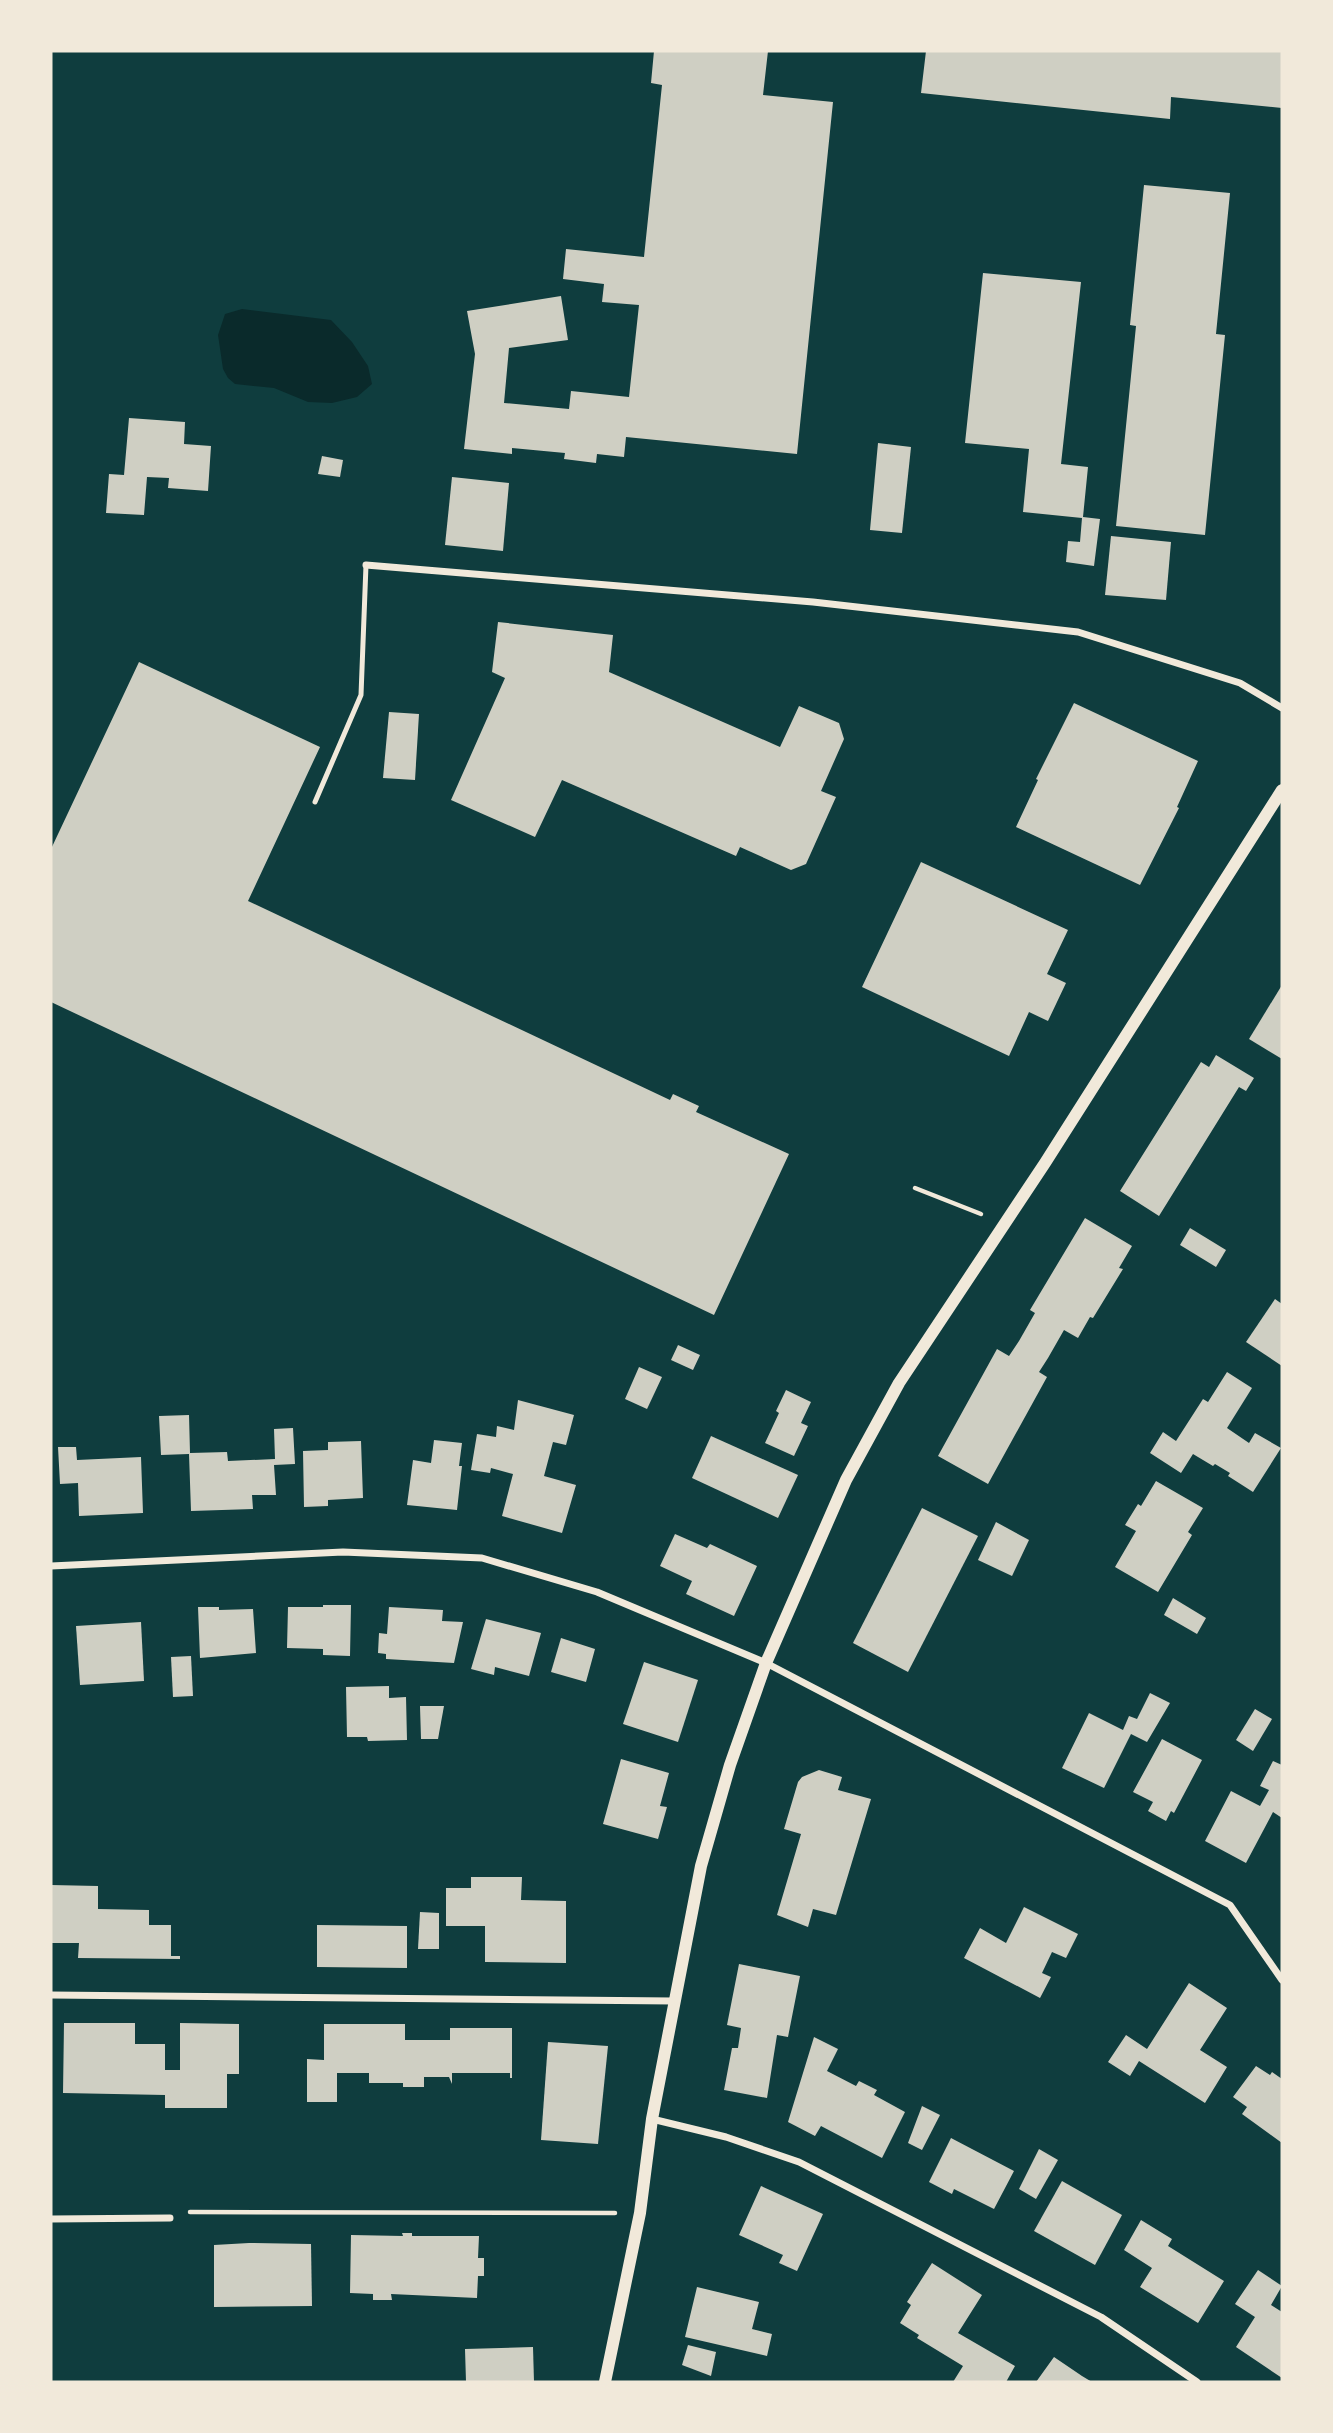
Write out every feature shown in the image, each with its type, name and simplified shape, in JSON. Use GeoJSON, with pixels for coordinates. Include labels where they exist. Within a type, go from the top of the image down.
{"type":"FeatureCollection","features":[{"type":"Feature","properties":{"kind":"street"},"geometry":{"type":"LineString","coordinates":[[366,565],[813,603],[1078,632],[1240,683],[1282,708]]}},
{"type":"Feature","properties":{"kind":"street"},"geometry":{"type":"LineString","coordinates":[[605,2382],[640,2213],[652,2119],[701,1866],[730,1765],[766,1663],[846,1480],[899,1384],[1282,790]]}},
{"type":"Feature","properties":{"kind":"street"},"geometry":{"type":"LineString","coordinates":[[51,1566],[343,1552],[482,1558],[597,1592],[766,1663],[1230,1905],[1282,1980]]}},
{"type":"Feature","properties":{"kind":"street"},"geometry":{"type":"LineString","coordinates":[[51,1995],[673,2001]]}},
{"type":"Feature","properties":{"kind":"street"},"geometry":{"type":"LineString","coordinates":[[652,2119],[726,2137],[799,2161],[1101,2317],[1196,2382]]}},
{"type":"Feature","properties":{"kind":"street"},"geometry":{"type":"LineString","coordinates":[[51,2219],[170,2218]]}},
{"type":"Feature","properties":{"kind":"lane"},"geometry":{"type":"LineString","coordinates":[[315,802],[361,695],[366,565]]}},
{"type":"Feature","properties":{"kind":"path"},"geometry":{"type":"LineString","coordinates":[[915,1188],[1005,1223]]}},
{"type":"Feature","properties":{"kind":"path"},"geometry":{"type":"LineString","coordinates":[[170,2218],[196,2211],[640,2213]]}},
{"type":"Feature","properties":{"kind":"water"},"geometry":{"type":"Polygon","coordinates":[[[242,309],[331,320],[352,342],[368,366],[372,384],[357,397],[332,403],[308,402],[274,388],[235,384],[223,369],[218,335],[225,314],[242,309]]]}},
{"type":"Feature","properties":{"kind":"building"},"geometry":{"type":"Polygon","coordinates":[[[654,51],[768,51],[763,95],[833,102],[797,454],[626,437],[624,457],[597,454],[596,463],[564,459],[565,453],[512,448],[512,454],[464,449],[475,354],[467,311],[561,296],[568,340],[509,348],[504,403],[569,409],[571,391],[629,397],[639,305],[602,302],[604,284],[563,279],[566,249],[644,257],[662,85],[651,83],[654,51]]]}},
{"type":"Feature","properties":{"kind":"building"},"geometry":{"type":"Polygon","coordinates":[[[926,51],[1282,51],[1282,108],[1171,97],[1170,119],[921,93],[926,51]]]}},
{"type":"Feature","properties":{"kind":"building"},"geometry":{"type":"Polygon","coordinates":[[[1144,185],[1230,193],[1216,334],[1225,335],[1205,535],[1116,526],[1136,326],[1130,325],[1144,185]]]}},
{"type":"Feature","properties":{"kind":"building"},"geometry":{"type":"Polygon","coordinates":[[[983,273],[1081,282],[1061,464],[1088,467],[1083,517],[1100,519],[1094,566],[1066,562],[1068,541],[1080,542],[1082,518],[1023,512],[1029,449],[965,443],[983,273]]]}},
{"type":"Feature","properties":{"kind":"building"},"geometry":{"type":"Polygon","coordinates":[[[129,418],[185,422],[184,444],[211,446],[208,491],[168,488],[169,478],[147,477],[144,515],[106,513],[109,474],[124,475],[129,418]]]}},
{"type":"Feature","properties":{"kind":"building"},"geometry":{"type":"Polygon","coordinates":[[[878,443],[911,447],[902,533],[870,530],[878,443]]]}},
{"type":"Feature","properties":{"kind":"building"},"geometry":{"type":"Polygon","coordinates":[[[322,456],[343,460],[340,477],[318,474],[322,456]]]}},
{"type":"Feature","properties":{"kind":"building"},"geometry":{"type":"Polygon","coordinates":[[[452,477],[509,483],[503,551],[445,545],[452,477]]]}},
{"type":"Feature","properties":{"kind":"building"},"geometry":{"type":"Polygon","coordinates":[[[1111,536],[1171,542],[1166,600],[1105,595],[1111,536]]]}},
{"type":"Feature","properties":{"kind":"building"},"geometry":{"type":"Polygon","coordinates":[[[498,622],[613,635],[609,672],[780,747],[799,706],[839,723],[844,739],[821,791],[836,797],[806,864],[791,870],[740,847],[736,856],[562,780],[535,837],[451,800],[505,678],[492,672],[498,622]]]}},
{"type":"Feature","properties":{"kind":"building"},"geometry":{"type":"Polygon","coordinates":[[[139,662],[320,747],[248,901],[670,1100],[673,1094],[699,1106],[696,1112],[789,1154],[714,1315],[51,1002],[51,849],[139,662]]]}},
{"type":"Feature","properties":{"kind":"building"},"geometry":{"type":"Polygon","coordinates":[[[1074,703],[1198,761],[1177,807],[1179,808],[1140,885],[1016,827],[1038,780],[1036,779],[1074,703]]]}},
{"type":"Feature","properties":{"kind":"building"},"geometry":{"type":"Polygon","coordinates":[[[389,712],[419,714],[415,780],[383,778],[389,712]]]}},
{"type":"Feature","properties":{"kind":"building"},"geometry":{"type":"Polygon","coordinates":[[[921,862],[1068,930],[1047,974],[1066,983],[1048,1021],[1029,1012],[1009,1056],[862,987],[921,862]]]}},
{"type":"Feature","properties":{"kind":"building"},"geometry":{"type":"Polygon","coordinates":[[[1282,985],[1282,1059],[1249,1039],[1282,985]]]}},
{"type":"Feature","properties":{"kind":"building"},"geometry":{"type":"Polygon","coordinates":[[[1216,1055],[1254,1078],[1246,1091],[1239,1087],[1159,1216],[1120,1191],[1201,1062],[1209,1067],[1216,1055]]]}},
{"type":"Feature","properties":{"kind":"building"},"geometry":{"type":"Polygon","coordinates":[[[1085,1218],[1132,1246],[1119,1268],[1123,1269],[1078,1338],[1064,1330],[1039,1372],[1047,1377],[988,1484],[938,1456],[997,1349],[1009,1356],[1019,1341],[1035,1313],[1030,1310],[1085,1218]]]}},
{"type":"Feature","properties":{"kind":"building"},"geometry":{"type":"Polygon","coordinates":[[[1190,1228],[1226,1250],[1216,1267],[1180,1245],[1190,1228]]]}},
{"type":"Feature","properties":{"kind":"building"},"geometry":{"type":"Polygon","coordinates":[[[1275,1299],[1282,1304],[1282,1366],[1246,1342],[1275,1299]]]}},
{"type":"Feature","properties":{"kind":"building"},"geometry":{"type":"Polygon","coordinates":[[[678,1345],[700,1355],[693,1370],[671,1360],[678,1345]]]}},
{"type":"Feature","properties":{"kind":"building"},"geometry":{"type":"Polygon","coordinates":[[[639,1367],[662,1377],[647,1409],[625,1399],[639,1367]]]}},
{"type":"Feature","properties":{"kind":"building"},"geometry":{"type":"Polygon","coordinates":[[[1227,1372],[1252,1388],[1227,1428],[1249,1443],[1255,1433],[1281,1448],[1253,1492],[1228,1476],[1230,1473],[1193,1454],[1181,1473],[1150,1453],[1163,1432],[1176,1441],[1203,1399],[1208,1402],[1227,1372]]]}},
{"type":"Feature","properties":{"kind":"building"},"geometry":{"type":"Polygon","coordinates":[[[786,1390],[811,1402],[801,1423],[808,1426],[794,1456],[765,1443],[786,1390]]]}},
{"type":"Feature","properties":{"kind":"building"},"geometry":{"type":"Polygon","coordinates":[[[518,1400],[574,1415],[566,1445],[553,1442],[544,1476],[576,1485],[562,1533],[502,1516],[513,1474],[491,1468],[490,1473],[471,1470],[477,1434],[496,1437],[497,1426],[514,1430],[518,1400]]]}},
{"type":"Feature","properties":{"kind":"building"},"geometry":{"type":"Polygon","coordinates":[[[189,1415],[190,1453],[227,1452],[228,1461],[275,1459],[274,1429],[293,1428],[295,1464],[274,1465],[276,1495],[252,1495],[253,1509],[191,1511],[189,1454],[161,1455],[159,1416],[189,1415]]]}},
{"type":"Feature","properties":{"kind":"building"},"geometry":{"type":"Polygon","coordinates":[[[711,1436],[798,1475],[778,1518],[692,1478],[711,1436]]]}},
{"type":"Feature","properties":{"kind":"building"},"geometry":{"type":"Polygon","coordinates":[[[434,1440],[462,1443],[457,1510],[407,1505],[413,1460],[431,1463],[434,1440]]]}},
{"type":"Feature","properties":{"kind":"building"},"geometry":{"type":"Polygon","coordinates":[[[361,1441],[363,1498],[328,1500],[328,1506],[304,1507],[303,1451],[328,1450],[328,1442],[361,1441]]]}},
{"type":"Feature","properties":{"kind":"building"},"geometry":{"type":"Polygon","coordinates":[[[58,1447],[76,1447],[77,1460],[141,1457],[143,1513],[79,1516],[78,1483],[60,1484],[58,1447]]]}},
{"type":"Feature","properties":{"kind":"building"},"geometry":{"type":"Polygon","coordinates":[[[1156,1481],[1203,1508],[1188,1532],[1192,1535],[1158,1592],[1115,1567],[1136,1531],[1125,1525],[1138,1504],[1141,1506],[1156,1481]]]}},
{"type":"Feature","properties":{"kind":"building"},"geometry":{"type":"Polygon","coordinates":[[[922,1508],[978,1536],[908,1672],[853,1643],[922,1508]]]}},
{"type":"Feature","properties":{"kind":"building"},"geometry":{"type":"Polygon","coordinates":[[[996,1522],[1029,1540],[1012,1576],[978,1560],[996,1522]]]}},
{"type":"Feature","properties":{"kind":"building"},"geometry":{"type":"Polygon","coordinates":[[[675,1534],[707,1548],[710,1544],[757,1566],[734,1616],[686,1594],[692,1581],[660,1566],[675,1534]]]}},
{"type":"Feature","properties":{"kind":"building"},"geometry":{"type":"Polygon","coordinates":[[[1173,1598],[1206,1618],[1197,1634],[1164,1615],[1173,1598]]]}},
{"type":"Feature","properties":{"kind":"building"},"geometry":{"type":"Polygon","coordinates":[[[351,1605],[350,1656],[323,1655],[323,1649],[287,1648],[288,1607],[351,1605]]]}},
{"type":"Feature","properties":{"kind":"building"},"geometry":{"type":"Polygon","coordinates":[[[198,1607],[219,1607],[219,1610],[253,1609],[256,1653],[200,1658],[198,1607]]]}},
{"type":"Feature","properties":{"kind":"building"},"geometry":{"type":"Polygon","coordinates":[[[389,1607],[443,1610],[442,1621],[463,1622],[454,1663],[386,1659],[386,1654],[378,1653],[379,1633],[387,1634],[389,1607]]]}},
{"type":"Feature","properties":{"kind":"building"},"geometry":{"type":"Polygon","coordinates":[[[486,1619],[541,1633],[529,1676],[495,1667],[494,1675],[471,1669],[486,1619]]]}},
{"type":"Feature","properties":{"kind":"building"},"geometry":{"type":"Polygon","coordinates":[[[141,1622],[144,1681],[80,1685],[76,1626],[141,1622]]]}},
{"type":"Feature","properties":{"kind":"building"},"geometry":{"type":"Polygon","coordinates":[[[561,1638],[595,1649],[586,1682],[551,1672],[561,1638]]]}},
{"type":"Feature","properties":{"kind":"building"},"geometry":{"type":"Polygon","coordinates":[[[191,1656],[193,1696],[173,1697],[171,1657],[191,1656]]]}},
{"type":"Feature","properties":{"kind":"building"},"geometry":{"type":"Polygon","coordinates":[[[644,1662],[698,1680],[678,1742],[623,1724],[644,1662]]]}},
{"type":"Feature","properties":{"kind":"building"},"geometry":{"type":"Polygon","coordinates":[[[389,1686],[389,1698],[406,1697],[407,1740],[368,1741],[367,1737],[347,1737],[346,1687],[389,1686]]]}},
{"type":"Feature","properties":{"kind":"building"},"geometry":{"type":"Polygon","coordinates":[[[1150,1693],[1170,1703],[1147,1742],[1131,1734],[1104,1788],[1062,1768],[1089,1713],[1123,1730],[1129,1716],[1137,1719],[1150,1693]]]}},
{"type":"Feature","properties":{"kind":"building"},"geometry":{"type":"Polygon","coordinates":[[[420,1706],[444,1706],[438,1739],[421,1739],[420,1706]]]}},
{"type":"Feature","properties":{"kind":"building"},"geometry":{"type":"Polygon","coordinates":[[[1255,1709],[1272,1719],[1253,1751],[1236,1740],[1255,1709]]]}},
{"type":"Feature","properties":{"kind":"building"},"geometry":{"type":"Polygon","coordinates":[[[1162,1739],[1202,1760],[1174,1813],[1171,1811],[1166,1821],[1148,1811],[1153,1802],[1133,1792],[1162,1739]]]}},
{"type":"Feature","properties":{"kind":"building"},"geometry":{"type":"Polygon","coordinates":[[[621,1759],[669,1773],[660,1806],[667,1807],[658,1839],[603,1824],[621,1759]]]}},
{"type":"Feature","properties":{"kind":"building"},"geometry":{"type":"Polygon","coordinates":[[[1273,1761],[1282,1765],[1282,1818],[1273,1812],[1246,1863],[1205,1841],[1231,1791],[1260,1806],[1269,1790],[1260,1786],[1273,1761]]]}},
{"type":"Feature","properties":{"kind":"building"},"geometry":{"type":"Polygon","coordinates":[[[819,1770],[842,1777],[838,1790],[871,1799],[836,1915],[813,1909],[808,1927],[777,1915],[801,1834],[784,1829],[798,1782],[802,1777],[819,1770]]]}},
{"type":"Feature","properties":{"kind":"building"},"geometry":{"type":"Polygon","coordinates":[[[471,1877],[522,1877],[521,1900],[566,1901],[566,1963],[485,1962],[485,1926],[446,1926],[446,1888],[471,1888],[471,1877]]]}},
{"type":"Feature","properties":{"kind":"building"},"geometry":{"type":"Polygon","coordinates":[[[51,1885],[98,1886],[98,1909],[149,1910],[149,1925],[171,1925],[171,1956],[180,1956],[180,1959],[78,1958],[79,1943],[51,1943],[51,1885]]]}},
{"type":"Feature","properties":{"kind":"building"},"geometry":{"type":"Polygon","coordinates":[[[1024,1907],[1078,1934],[1066,1958],[1052,1952],[1042,1973],[1051,1977],[1040,1998],[964,1958],[980,1928],[1006,1943],[1024,1907]]]}},
{"type":"Feature","properties":{"kind":"building"},"geometry":{"type":"Polygon","coordinates":[[[420,1912],[439,1913],[439,1949],[418,1949],[420,1912]]]}},
{"type":"Feature","properties":{"kind":"building"},"geometry":{"type":"Polygon","coordinates":[[[317,1925],[407,1926],[407,1968],[317,1967],[317,1925]]]}},
{"type":"Feature","properties":{"kind":"building"},"geometry":{"type":"Polygon","coordinates":[[[739,1964],[800,1976],[788,2037],[777,2035],[767,2098],[724,2090],[732,2048],[738,2048],[741,2028],[727,2025],[739,1964]]]}},
{"type":"Feature","properties":{"kind":"building"},"geometry":{"type":"Polygon","coordinates":[[[1189,1983],[1227,2008],[1200,2050],[1227,2067],[1205,2103],[1139,2061],[1130,2076],[1108,2062],[1126,2035],[1147,2049],[1189,1983]]]}},
{"type":"Feature","properties":{"kind":"building"},"geometry":{"type":"Polygon","coordinates":[[[64,2023],[135,2023],[135,2044],[165,2044],[165,2070],[180,2070],[180,2023],[239,2024],[239,2074],[227,2074],[227,2108],[165,2108],[165,2095],[63,2093],[64,2023]]]}},
{"type":"Feature","properties":{"kind":"building"},"geometry":{"type":"Polygon","coordinates":[[[324,2024],[405,2024],[405,2040],[450,2040],[450,2028],[512,2028],[512,2078],[510,2073],[452,2073],[452,2084],[449,2077],[424,2077],[424,2087],[403,2087],[403,2083],[369,2083],[369,2073],[337,2073],[337,2102],[307,2102],[307,2059],[324,2060],[324,2024]]]}},
{"type":"Feature","properties":{"kind":"building"},"geometry":{"type":"Polygon","coordinates":[[[814,2037],[838,2049],[827,2071],[856,2086],[859,2081],[877,2090],[874,2095],[905,2112],[882,2158],[821,2126],[815,2136],[788,2122],[814,2037]]]}},
{"type":"Feature","properties":{"kind":"building"},"geometry":{"type":"Polygon","coordinates":[[[548,2042],[608,2046],[598,2144],[541,2140],[548,2042]]]}},
{"type":"Feature","properties":{"kind":"building"},"geometry":{"type":"Polygon","coordinates":[[[1256,2066],[1282,2079],[1282,2143],[1242,2114],[1247,2107],[1233,2097],[1256,2066]]]}},
{"type":"Feature","properties":{"kind":"building"},"geometry":{"type":"Polygon","coordinates":[[[922,2106],[940,2115],[922,2150],[908,2143],[922,2106]]]}},
{"type":"Feature","properties":{"kind":"building"},"geometry":{"type":"Polygon","coordinates":[[[951,2138],[1014,2171],[994,2209],[954,2189],[952,2194],[929,2182],[951,2138]]]}},
{"type":"Feature","properties":{"kind":"building"},"geometry":{"type":"Polygon","coordinates":[[[1039,2149],[1058,2160],[1036,2199],[1019,2189],[1039,2149]]]}},
{"type":"Feature","properties":{"kind":"building"},"geometry":{"type":"Polygon","coordinates":[[[1062,2181],[1122,2215],[1095,2265],[1034,2231],[1062,2181]]]}},
{"type":"Feature","properties":{"kind":"building"},"geometry":{"type":"Polygon","coordinates":[[[761,2186],[823,2214],[797,2271],[779,2263],[783,2255],[739,2235],[761,2186]]]}},
{"type":"Feature","properties":{"kind":"building"},"geometry":{"type":"Polygon","coordinates":[[[1141,2220],[1172,2239],[1168,2246],[1224,2281],[1198,2323],[1140,2287],[1152,2268],[1124,2250],[1141,2220]]]}},
{"type":"Feature","properties":{"kind":"building"},"geometry":{"type":"Polygon","coordinates":[[[402,2233],[412,2233],[412,2236],[479,2236],[478,2258],[484,2258],[484,2276],[478,2276],[477,2298],[391,2294],[392,2300],[373,2300],[373,2294],[350,2293],[351,2235],[403,2236],[402,2233]]]}},
{"type":"Feature","properties":{"kind":"building"},"geometry":{"type":"Polygon","coordinates":[[[311,2244],[312,2306],[214,2307],[214,2245],[311,2244]]]}},
{"type":"Feature","properties":{"kind":"building"},"geometry":{"type":"Polygon","coordinates":[[[932,2263],[982,2295],[958,2333],[1015,2366],[1006,2382],[953,2382],[963,2366],[917,2338],[919,2335],[900,2323],[911,2305],[907,2302],[932,2263]]]}},
{"type":"Feature","properties":{"kind":"building"},"geometry":{"type":"Polygon","coordinates":[[[1258,2270],[1282,2286],[1271,2305],[1282,2312],[1282,2378],[1236,2347],[1255,2317],[1235,2304],[1258,2270]]]}},
{"type":"Feature","properties":{"kind":"building"},"geometry":{"type":"Polygon","coordinates":[[[697,2287],[759,2302],[752,2329],[772,2334],[767,2356],[685,2337],[697,2287]]]}},
{"type":"Feature","properties":{"kind":"building"},"geometry":{"type":"Polygon","coordinates":[[[688,2345],[716,2352],[711,2376],[682,2365],[688,2345]]]}},
{"type":"Feature","properties":{"kind":"building"},"geometry":{"type":"Polygon","coordinates":[[[533,2347],[534,2382],[466,2382],[465,2349],[533,2347]]]}},
{"type":"Feature","properties":{"kind":"building"},"geometry":{"type":"Polygon","coordinates":[[[1054,2357],[1082,2376],[1092,2382],[1036,2382],[1054,2357]]]}}]}
